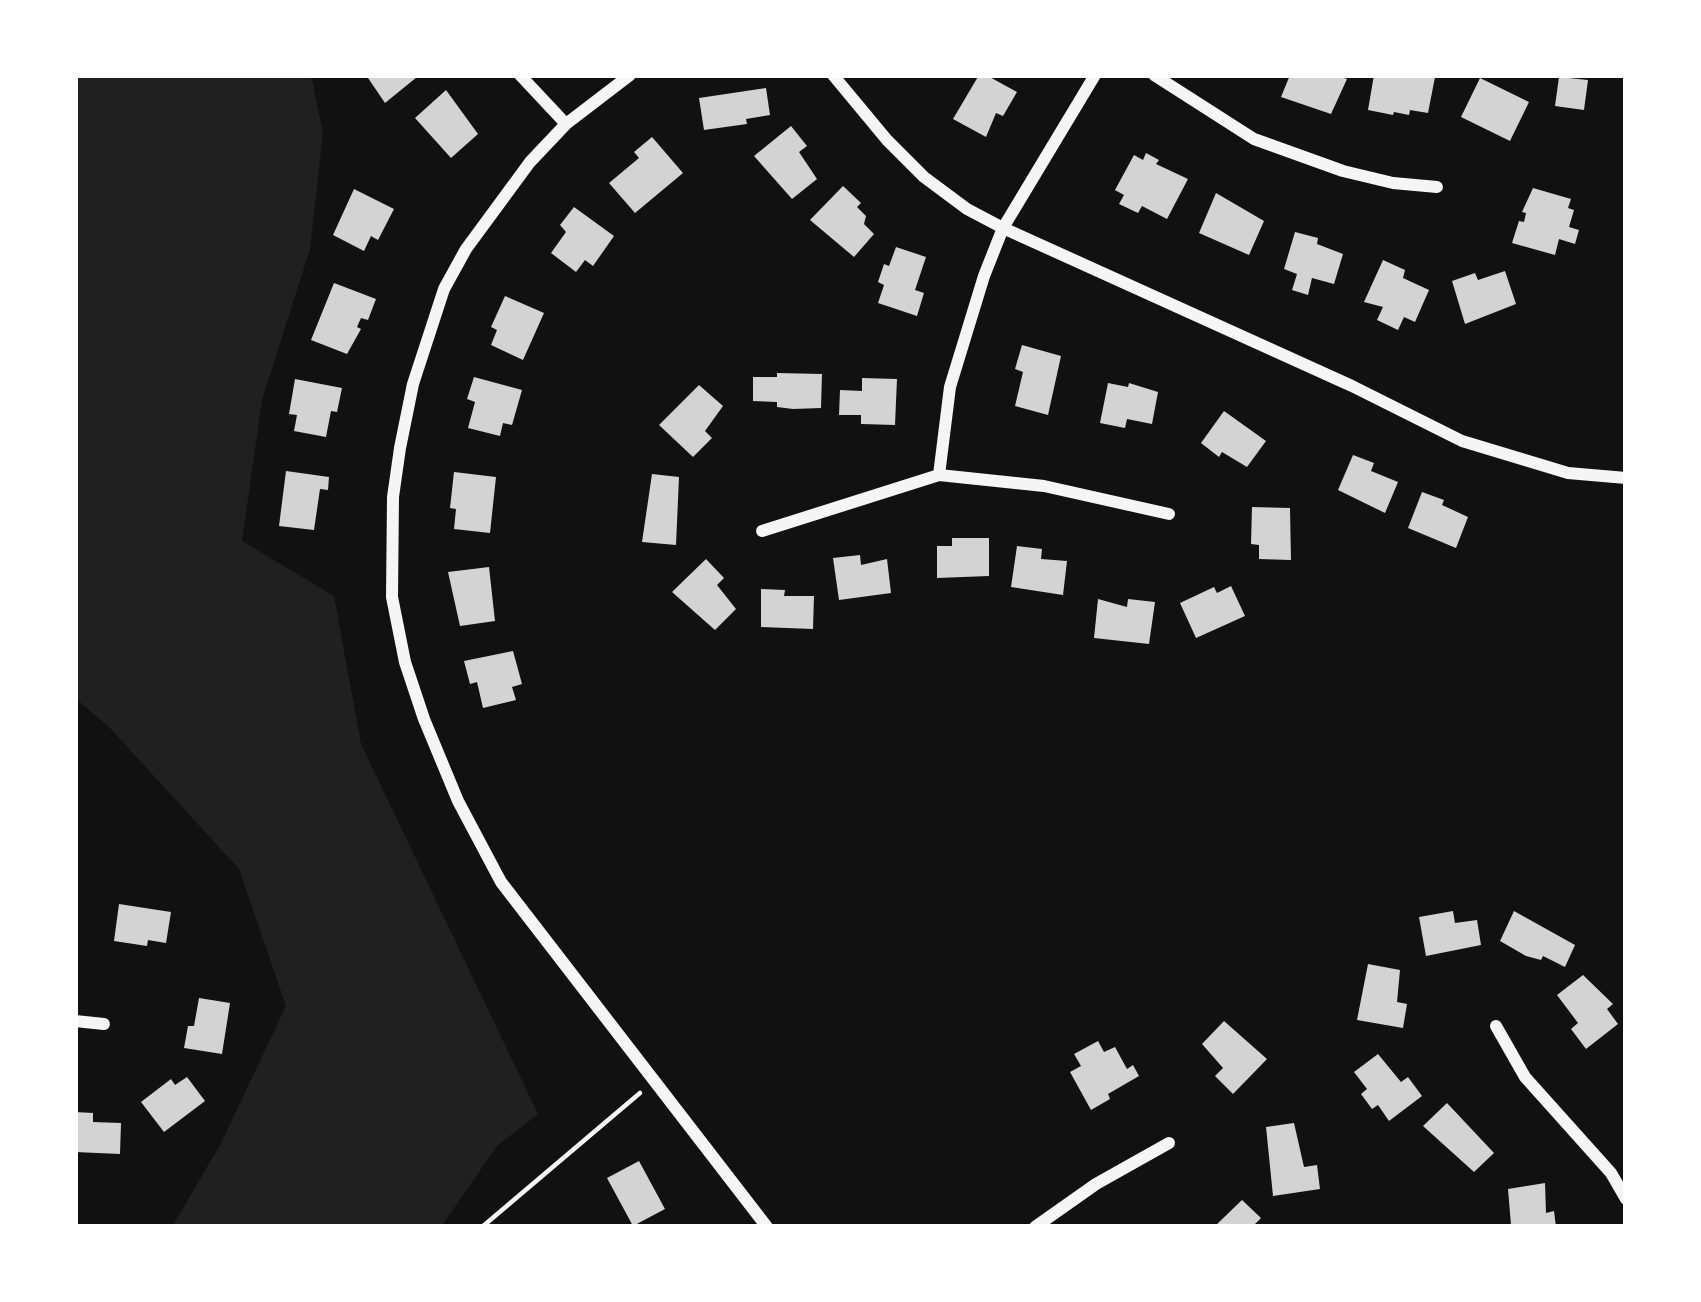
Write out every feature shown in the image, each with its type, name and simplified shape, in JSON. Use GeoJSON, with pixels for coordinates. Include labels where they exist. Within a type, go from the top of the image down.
{"type":"FeatureCollection","features":[{"type":"Feature","properties":{"kind":"street"},"geometry":{"type":"LineString","coordinates":[[520,75],[566,124]]}},
{"type":"Feature","properties":{"kind":"street"},"geometry":{"type":"LineString","coordinates":[[630,75],[566,124],[495,208],[444,289],[412,384],[400,448],[393,497],[392,597],[405,662],[424,719],[479,844],[501,882],[763,1226]]}},
{"type":"Feature","properties":{"kind":"street"},"geometry":{"type":"LineString","coordinates":[[832,75],[924,177],[1003,228],[1462,441],[1568,473],[1626,478]]}},
{"type":"Feature","properties":{"kind":"street"},"geometry":{"type":"LineString","coordinates":[[939,476],[959,349],[1003,228],[1095,75]]}},
{"type":"Feature","properties":{"kind":"street"},"geometry":{"type":"LineString","coordinates":[[1154,75],[1254,139],[1343,171],[1437,187]]}},
{"type":"Feature","properties":{"kind":"street"},"geometry":{"type":"LineString","coordinates":[[763,531],[939,476],[1044,486],[1169,514]]}},
{"type":"Feature","properties":{"kind":"street"},"geometry":{"type":"LineString","coordinates":[[75,1021],[104,1024]]}},
{"type":"Feature","properties":{"kind":"street"},"geometry":{"type":"LineString","coordinates":[[1496,1026],[1525,1077],[1611,1172],[1626,1199]]}},
{"type":"Feature","properties":{"kind":"street"},"geometry":{"type":"LineString","coordinates":[[1036,1227],[1096,1184],[1168,1143]]}},
{"type":"Feature","properties":{"kind":"path"},"geometry":{"type":"LineString","coordinates":[[482,1227],[654,1082]]}},
{"type":"Feature","properties":{"kind":"shaded area"},"geometry":{"type":"Polygon","coordinates":[[[75,75],[311,75],[323,133],[310,249],[262,400],[242,541],[334,596],[361,744],[538,1114],[497,1146],[441,1227],[172,1227],[221,1143],[286,1006],[239,869],[109,727],[75,698],[75,75]]]}},
{"type":"Feature","properties":{"kind":"building"},"geometry":{"type":"Polygon","coordinates":[[[366,75],[415,75],[417,77],[385,103],[366,75]]]}},
{"type":"Feature","properties":{"kind":"building"},"geometry":{"type":"Polygon","coordinates":[[[979,75],[1017,92],[1003,116],[996,113],[986,137],[953,119],[979,75]]]}},
{"type":"Feature","properties":{"kind":"building"},"geometry":{"type":"Polygon","coordinates":[[[1290,75],[1347,79],[1331,114],[1281,97],[1290,75]]]}},
{"type":"Feature","properties":{"kind":"building"},"geometry":{"type":"Polygon","coordinates":[[[1374,75],[1435,77],[1428,113],[1410,110],[1409,115],[1393,115],[1368,110],[1374,75]]]}},
{"type":"Feature","properties":{"kind":"building"},"geometry":{"type":"Polygon","coordinates":[[[1559,77],[1588,80],[1584,110],[1555,106],[1559,77]]]}},
{"type":"Feature","properties":{"kind":"building"},"geometry":{"type":"Polygon","coordinates":[[[1480,78],[1529,102],[1510,141],[1461,117],[1480,78]]]}},
{"type":"Feature","properties":{"kind":"building"},"geometry":{"type":"Polygon","coordinates":[[[766,88],[770,115],[746,119],[747,124],[704,130],[699,98],[766,88]]]}},
{"type":"Feature","properties":{"kind":"building"},"geometry":{"type":"Polygon","coordinates":[[[446,90],[478,134],[451,158],[415,118],[446,90]]]}},
{"type":"Feature","properties":{"kind":"building"},"geometry":{"type":"Polygon","coordinates":[[[791,126],[807,146],[799,152],[817,179],[792,199],[754,156],[791,126]]]}},
{"type":"Feature","properties":{"kind":"building"},"geometry":{"type":"Polygon","coordinates":[[[652,137],[683,173],[635,213],[609,183],[639,158],[634,152],[652,137]]]}},
{"type":"Feature","properties":{"kind":"building"},"geometry":{"type":"Polygon","coordinates":[[[1146,153],[1159,160],[1156,164],[1188,179],[1167,219],[1142,206],[1138,213],[1119,204],[1124,195],[1115,190],[1134,155],[1143,160],[1146,153]]]}},
{"type":"Feature","properties":{"kind":"building"},"geometry":{"type":"Polygon","coordinates":[[[843,186],[861,203],[857,207],[866,216],[864,224],[874,234],[854,257],[810,220],[843,186]]]}},
{"type":"Feature","properties":{"kind":"building"},"geometry":{"type":"Polygon","coordinates":[[[1533,188],[1571,199],[1568,208],[1574,210],[1569,227],[1579,230],[1575,244],[1559,239],[1555,255],[1512,243],[1519,221],[1524,222],[1526,213],[1522,212],[1533,188]]]}},
{"type":"Feature","properties":{"kind":"building"},"geometry":{"type":"Polygon","coordinates":[[[354,189],[394,209],[378,240],[371,236],[364,251],[333,235],[354,189]]]}},
{"type":"Feature","properties":{"kind":"building"},"geometry":{"type":"Polygon","coordinates":[[[1216,193],[1264,221],[1249,255],[1199,233],[1216,193]]]}},
{"type":"Feature","properties":{"kind":"building"},"geometry":{"type":"Polygon","coordinates":[[[574,207],[614,236],[593,266],[585,260],[576,272],[551,253],[566,232],[560,225],[574,207]]]}},
{"type":"Feature","properties":{"kind":"building"},"geometry":{"type":"Polygon","coordinates":[[[1295,232],[1318,238],[1317,244],[1343,254],[1334,284],[1312,278],[1308,295],[1292,290],[1297,274],[1284,269],[1295,232]]]}},
{"type":"Feature","properties":{"kind":"building"},"geometry":{"type":"Polygon","coordinates":[[[896,247],[926,257],[915,290],[924,293],[917,316],[878,303],[884,285],[878,282],[896,247]]]}},
{"type":"Feature","properties":{"kind":"building"},"geometry":{"type":"Polygon","coordinates":[[[1383,260],[1405,270],[1403,278],[1429,290],[1415,322],[1404,317],[1398,330],[1377,320],[1383,307],[1364,302],[1383,260]]]}},
{"type":"Feature","properties":{"kind":"building"},"geometry":{"type":"Polygon","coordinates":[[[1505,271],[1516,304],[1465,324],[1452,281],[1475,273],[1478,280],[1505,271]]]}},
{"type":"Feature","properties":{"kind":"building"},"geometry":{"type":"Polygon","coordinates":[[[334,283],[376,299],[368,320],[361,318],[357,327],[361,329],[347,354],[311,340],[334,283]]]}},
{"type":"Feature","properties":{"kind":"building"},"geometry":{"type":"Polygon","coordinates":[[[505,296],[544,313],[523,360],[491,345],[497,330],[491,327],[505,296]]]}},
{"type":"Feature","properties":{"kind":"building"},"geometry":{"type":"Polygon","coordinates":[[[1022,345],[1061,356],[1048,415],[1015,406],[1023,372],[1015,369],[1022,345]]]}},
{"type":"Feature","properties":{"kind":"building"},"geometry":{"type":"Polygon","coordinates":[[[777,373],[822,374],[821,408],[793,409],[777,407],[777,402],[753,401],[753,377],[777,377],[777,373]]]}},
{"type":"Feature","properties":{"kind":"building"},"geometry":{"type":"Polygon","coordinates":[[[474,377],[522,390],[512,425],[503,423],[500,436],[468,428],[475,402],[467,399],[474,377]]]}},
{"type":"Feature","properties":{"kind":"building"},"geometry":{"type":"Polygon","coordinates":[[[862,378],[897,379],[895,425],[861,424],[861,415],[839,415],[840,390],[862,391],[862,378]]]}},
{"type":"Feature","properties":{"kind":"building"},"geometry":{"type":"Polygon","coordinates":[[[295,379],[342,388],[326,437],[294,431],[297,415],[289,414],[295,379]]]}},
{"type":"Feature","properties":{"kind":"building"},"geometry":{"type":"Polygon","coordinates":[[[1108,383],[1128,387],[1129,383],[1158,392],[1152,424],[1127,419],[1125,428],[1100,423],[1108,383]]]}},
{"type":"Feature","properties":{"kind":"building"},"geometry":{"type":"Polygon","coordinates":[[[699,385],[723,406],[705,431],[712,438],[693,457],[659,425],[699,385]]]}},
{"type":"Feature","properties":{"kind":"building"},"geometry":{"type":"Polygon","coordinates":[[[1224,411],[1266,441],[1247,467],[1222,452],[1219,457],[1201,443],[1224,411]]]}},
{"type":"Feature","properties":{"kind":"building"},"geometry":{"type":"Polygon","coordinates":[[[1353,455],[1374,463],[1371,471],[1398,482],[1385,513],[1338,490],[1353,455]]]}},
{"type":"Feature","properties":{"kind":"building"},"geometry":{"type":"Polygon","coordinates":[[[286,471],[329,477],[328,490],[320,489],[314,530],[279,526],[286,471]]]}},
{"type":"Feature","properties":{"kind":"building"},"geometry":{"type":"Polygon","coordinates":[[[454,472],[496,477],[490,533],[454,529],[456,509],[450,508],[454,472]]]}},
{"type":"Feature","properties":{"kind":"building"},"geometry":{"type":"Polygon","coordinates":[[[652,474],[679,477],[676,545],[642,542],[652,474]]]}},
{"type":"Feature","properties":{"kind":"building"},"geometry":{"type":"Polygon","coordinates":[[[1422,492],[1468,517],[1456,548],[1408,528],[1422,492]]]}},
{"type":"Feature","properties":{"kind":"building"},"geometry":{"type":"Polygon","coordinates":[[[1252,507],[1290,508],[1291,560],[1259,559],[1259,545],[1251,544],[1252,507]]]}},
{"type":"Feature","properties":{"kind":"building"},"geometry":{"type":"Polygon","coordinates":[[[952,538],[989,538],[989,576],[937,578],[937,546],[952,546],[952,538]]]}},
{"type":"Feature","properties":{"kind":"building"},"geometry":{"type":"Polygon","coordinates":[[[1017,546],[1042,549],[1041,559],[1067,561],[1063,595],[1011,587],[1017,546]]]}},
{"type":"Feature","properties":{"kind":"building"},"geometry":{"type":"Polygon","coordinates":[[[860,555],[861,565],[887,559],[891,593],[839,600],[833,558],[860,555]]]}},
{"type":"Feature","properties":{"kind":"building"},"geometry":{"type":"Polygon","coordinates":[[[706,559],[724,578],[717,585],[736,609],[715,630],[672,592],[706,559]]]}},
{"type":"Feature","properties":{"kind":"building"},"geometry":{"type":"Polygon","coordinates":[[[489,567],[495,621],[460,626],[448,572],[489,567]]]}},
{"type":"Feature","properties":{"kind":"building"},"geometry":{"type":"Polygon","coordinates":[[[1231,586],[1245,616],[1196,638],[1180,603],[1214,587],[1217,593],[1231,586]]]}},
{"type":"Feature","properties":{"kind":"building"},"geometry":{"type":"Polygon","coordinates":[[[761,589],[785,590],[784,596],[814,596],[813,629],[761,627],[761,589]]]}},
{"type":"Feature","properties":{"kind":"building"},"geometry":{"type":"Polygon","coordinates":[[[1098,599],[1127,607],[1128,599],[1155,602],[1149,644],[1094,638],[1098,599]]]}},
{"type":"Feature","properties":{"kind":"building"},"geometry":{"type":"Polygon","coordinates":[[[513,651],[522,684],[512,687],[516,700],[483,708],[477,682],[470,684],[464,661],[513,651]]]}},
{"type":"Feature","properties":{"kind":"building"},"geometry":{"type":"Polygon","coordinates":[[[119,904],[171,912],[166,943],[148,940],[147,946],[114,941],[119,904]]]}},
{"type":"Feature","properties":{"kind":"building"},"geometry":{"type":"Polygon","coordinates":[[[1453,911],[1455,923],[1477,920],[1481,945],[1426,956],[1419,917],[1453,911]]]}},
{"type":"Feature","properties":{"kind":"building"},"geometry":{"type":"Polygon","coordinates":[[[1514,911],[1575,945],[1565,967],[1543,956],[1541,960],[1526,956],[1500,941],[1514,911]]]}},
{"type":"Feature","properties":{"kind":"building"},"geometry":{"type":"Polygon","coordinates":[[[1368,964],[1400,970],[1397,1002],[1407,1004],[1403,1028],[1357,1020],[1368,964]]]}},
{"type":"Feature","properties":{"kind":"building"},"geometry":{"type":"Polygon","coordinates":[[[1583,975],[1613,1004],[1607,1009],[1618,1024],[1586,1049],[1571,1029],[1578,1023],[1557,995],[1583,975]]]}},
{"type":"Feature","properties":{"kind":"building"},"geometry":{"type":"Polygon","coordinates":[[[199,998],[230,1003],[222,1054],[184,1048],[199,998]]]}},
{"type":"Feature","properties":{"kind":"building"},"geometry":{"type":"Polygon","coordinates":[[[1224,1021],[1267,1059],[1233,1094],[1215,1076],[1223,1068],[1202,1044],[1224,1021]]]}},
{"type":"Feature","properties":{"kind":"building"},"geometry":{"type":"Polygon","coordinates":[[[1098,1041],[1104,1052],[1115,1047],[1127,1069],[1133,1065],[1139,1076],[1091,1110],[1070,1072],[1081,1066],[1074,1054],[1098,1041]]]}},
{"type":"Feature","properties":{"kind":"building"},"geometry":{"type":"Polygon","coordinates":[[[1378,1054],[1401,1082],[1408,1077],[1422,1096],[1389,1121],[1378,1105],[1372,1109],[1361,1094],[1367,1089],[1354,1072],[1378,1054]]]}},
{"type":"Feature","properties":{"kind":"building"},"geometry":{"type":"Polygon","coordinates":[[[187,1077],[205,1101],[164,1132],[141,1102],[171,1079],[175,1085],[187,1077]]]}},
{"type":"Feature","properties":{"kind":"building"},"geometry":{"type":"Polygon","coordinates":[[[1447,1103],[1494,1153],[1474,1172],[1423,1126],[1447,1103]]]}},
{"type":"Feature","properties":{"kind":"building"},"geometry":{"type":"Polygon","coordinates":[[[75,1112],[93,1113],[93,1122],[121,1123],[120,1154],[75,1152],[75,1112]]]}},
{"type":"Feature","properties":{"kind":"building"},"geometry":{"type":"Polygon","coordinates":[[[1294,1123],[1304,1167],[1317,1165],[1320,1189],[1273,1196],[1266,1127],[1294,1123]]]}},
{"type":"Feature","properties":{"kind":"building"},"geometry":{"type":"Polygon","coordinates":[[[639,1161],[665,1209],[633,1226],[607,1178],[639,1161]]]}},
{"type":"Feature","properties":{"kind":"building"},"geometry":{"type":"Polygon","coordinates":[[[1545,1183],[1546,1213],[1554,1211],[1556,1227],[1511,1225],[1508,1189],[1545,1183]]]}},
{"type":"Feature","properties":{"kind":"building"},"geometry":{"type":"Polygon","coordinates":[[[1242,1200],[1261,1218],[1252,1227],[1214,1227],[1242,1200]]]}}]}
